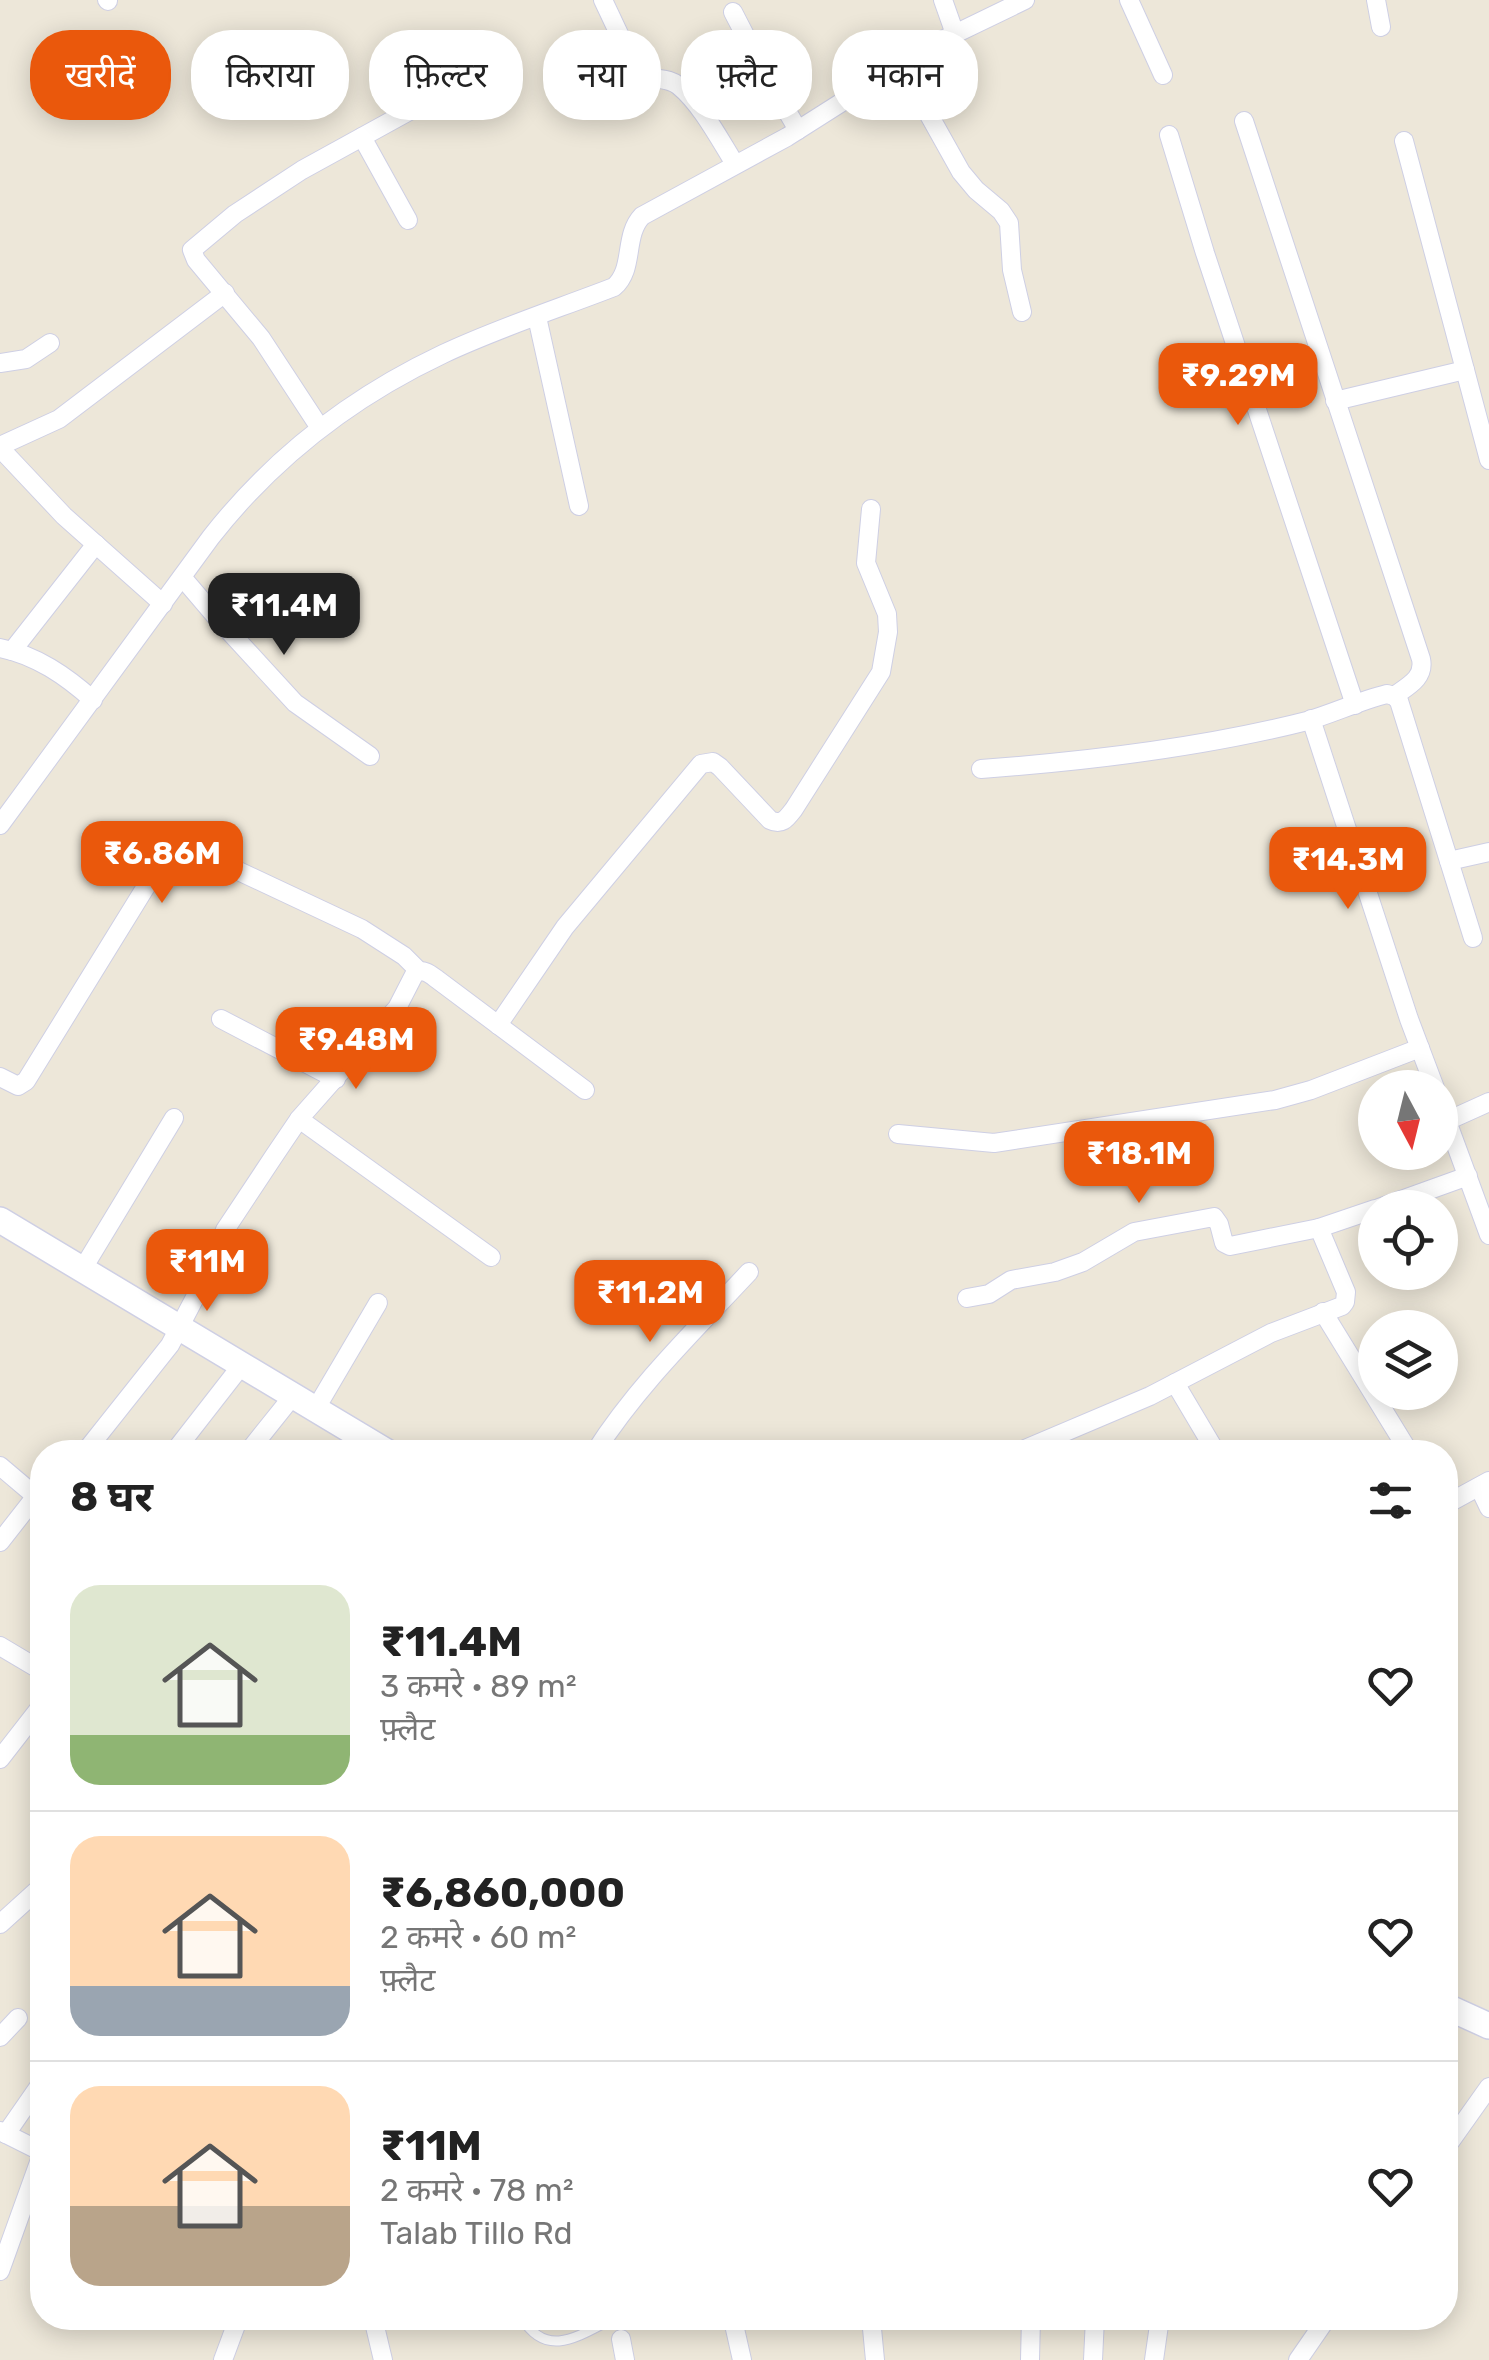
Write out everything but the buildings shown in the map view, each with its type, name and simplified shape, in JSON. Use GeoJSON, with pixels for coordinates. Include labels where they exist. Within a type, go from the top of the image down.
{"type":"FeatureCollection","features":[{"type":"Feature","properties":{"kind":"main road"},"geometry":{"type":"LineString","coordinates":[[0,1220],[366,1440]]}},
{"type":"Feature","properties":{"kind":"main road"},"geometry":{"type":"LineString","coordinates":[[1458,2012],[1489,2026]]}},
{"type":"Feature","properties":{"kind":"street"},"geometry":{"type":"LineString","coordinates":[[603,0],[636,70],[644,78],[669,80],[678,85],[735,164]]}},
{"type":"Feature","properties":{"kind":"street"},"geometry":{"type":"LineString","coordinates":[[943,0],[954,30]]}},
{"type":"Feature","properties":{"kind":"street"},"geometry":{"type":"LineString","coordinates":[[963,30],[1025,0]]}},
{"type":"Feature","properties":{"kind":"street"},"geometry":{"type":"LineString","coordinates":[[1130,0],[1163,75]]}},
{"type":"Feature","properties":{"kind":"street"},"geometry":{"type":"LineString","coordinates":[[1376,0],[1382,26]]}},
{"type":"Feature","properties":{"kind":"street"},"geometry":{"type":"LineString","coordinates":[[732,12],[798,130]]}},
{"type":"Feature","properties":{"kind":"street"},"geometry":{"type":"LineString","coordinates":[[0,825],[182,577],[243,499],[296,446],[361,400],[430,361],[620,282],[636,221],[832,108]]}},
{"type":"Feature","properties":{"kind":"street"},"geometry":{"type":"LineString","coordinates":[[320,428],[260,338],[192,254],[195,246],[236,214],[302,170],[392,120]]}},
{"type":"Feature","properties":{"kind":"street"},"geometry":{"type":"LineString","coordinates":[[932,120],[967,180],[1009,223],[1012,270],[1022,312]]}},
{"type":"Feature","properties":{"kind":"street"},"geometry":{"type":"LineString","coordinates":[[1244,121],[1423,668],[1414,681],[1394,696]]}},
{"type":"Feature","properties":{"kind":"street"},"geometry":{"type":"LineString","coordinates":[[1168,135],[1355,705]]}},
{"type":"Feature","properties":{"kind":"street"},"geometry":{"type":"LineString","coordinates":[[362,136],[408,220]]}},
{"type":"Feature","properties":{"kind":"street"},"geometry":{"type":"LineString","coordinates":[[1404,141],[1489,460]]}},
{"type":"Feature","properties":{"kind":"street"},"geometry":{"type":"LineString","coordinates":[[162,604],[64,516],[0,447],[59,419],[225,293]]}},
{"type":"Feature","properties":{"kind":"street"},"geometry":{"type":"LineString","coordinates":[[536,317],[579,506]]}},
{"type":"Feature","properties":{"kind":"street"},"geometry":{"type":"LineString","coordinates":[[0,363],[26,359],[50,342]]}},
{"type":"Feature","properties":{"kind":"street"},"geometry":{"type":"LineString","coordinates":[[1335,401],[1465,370]]}},
{"type":"Feature","properties":{"kind":"street"},"geometry":{"type":"LineString","coordinates":[[498,1024],[565,927],[701,764],[714,762],[770,820],[786,820],[794,809],[881,672],[887,614],[866,563],[871,509]]}},
{"type":"Feature","properties":{"kind":"street"},"geometry":{"type":"LineString","coordinates":[[93,700],[56,670],[6,650],[96,544]]}},
{"type":"Feature","properties":{"kind":"street"},"geometry":{"type":"LineString","coordinates":[[182,577],[296,704],[370,756]]}},
{"type":"Feature","properties":{"kind":"street"},"geometry":{"type":"LineString","coordinates":[[981,769],[1217,740],[1311,720],[1387,694],[1394,696],[1409,729],[1473,938]]}},
{"type":"Feature","properties":{"kind":"street"},"geometry":{"type":"LineString","coordinates":[[1311,720],[1428,1070]]}},
{"type":"Feature","properties":{"kind":"street"},"geometry":{"type":"LineString","coordinates":[[0,1077],[18,1086],[26,1081],[171,846],[179,843],[362,930],[404,956],[419,971],[427,972],[585,1090]]}},
{"type":"Feature","properties":{"kind":"street"},"geometry":{"type":"LineString","coordinates":[[1449,861],[1489,852]]}},
{"type":"Feature","properties":{"kind":"street"},"geometry":{"type":"LineString","coordinates":[[94,1440],[170,1345],[210,1269],[225,1230],[299,1119],[397,1008],[419,971]]}},
{"type":"Feature","properties":{"kind":"street"},"geometry":{"type":"LineString","coordinates":[[221,1019],[336,1080]]}},
{"type":"Feature","properties":{"kind":"street"},"geometry":{"type":"LineString","coordinates":[[898,1134],[994,1143],[1276,1100],[1420,1048]]}},
{"type":"Feature","properties":{"kind":"street"},"geometry":{"type":"LineString","coordinates":[[1458,1116],[1489,1102]]}},
{"type":"Feature","properties":{"kind":"street"},"geometry":{"type":"LineString","coordinates":[[82,1270],[174,1118]]}},
{"type":"Feature","properties":{"kind":"street"},"geometry":{"type":"LineString","coordinates":[[299,1119],[490,1257]]}},
{"type":"Feature","properties":{"kind":"street"},"geometry":{"type":"LineString","coordinates":[[1458,1150],[1489,1235]]}},
{"type":"Feature","properties":{"kind":"street"},"geometry":{"type":"LineString","coordinates":[[1428,1190],[1468,1176]]}},
{"type":"Feature","properties":{"kind":"street"},"geometry":{"type":"LineString","coordinates":[[967,1298],[989,1294],[1011,1280],[1055,1272],[1082,1262],[1129,1234],[1155,1227],[1214,1217],[1224,1243],[1230,1246],[1320,1228],[1358,1215]]}},
{"type":"Feature","properties":{"kind":"street"},"geometry":{"type":"LineString","coordinates":[[1045,1440],[1175,1383],[1271,1334],[1342,1306],[1346,1297],[1320,1228]]}},
{"type":"Feature","properties":{"kind":"street"},"geometry":{"type":"LineString","coordinates":[[602,1440],[648,1382],[749,1272]]}},
{"type":"Feature","properties":{"kind":"street"},"geometry":{"type":"LineString","coordinates":[[262,1440],[304,1404],[378,1303]]}},
{"type":"Feature","properties":{"kind":"street"},"geometry":{"type":"LineString","coordinates":[[1324,1312],[1402,1440]]}},
{"type":"Feature","properties":{"kind":"street"},"geometry":{"type":"LineString","coordinates":[[183,1440],[241,1366]]}},
{"type":"Feature","properties":{"kind":"street"},"geometry":{"type":"LineString","coordinates":[[1175,1383],[1209,1440]]}},
{"type":"Feature","properties":{"kind":"street"},"geometry":{"type":"LineString","coordinates":[[0,1466],[30,1490]]}},
{"type":"Feature","properties":{"kind":"street"},"geometry":{"type":"LineString","coordinates":[[1458,1498],[1484,1484],[1489,1508]]}},
{"type":"Feature","properties":{"kind":"street"},"geometry":{"type":"LineString","coordinates":[[0,1542],[30,1507]]}},
{"type":"Feature","properties":{"kind":"street"},"geometry":{"type":"LineString","coordinates":[[0,1646],[30,1664]]}},
{"type":"Feature","properties":{"kind":"street"},"geometry":{"type":"LineString","coordinates":[[0,1759],[30,1720]]}},
{"type":"Feature","properties":{"kind":"street"},"geometry":{"type":"LineString","coordinates":[[0,1924],[30,1897]]}},
{"type":"Feature","properties":{"kind":"street"},"geometry":{"type":"LineString","coordinates":[[0,2037],[18,2018]]}},
{"type":"Feature","properties":{"kind":"street"},"geometry":{"type":"LineString","coordinates":[[1458,2131],[1489,2087]]}},
{"type":"Feature","properties":{"kind":"street"},"geometry":{"type":"LineString","coordinates":[[30,2097],[3,2132],[30,2147]]}},
{"type":"Feature","properties":{"kind":"street"},"geometry":{"type":"LineString","coordinates":[[0,2271],[30,2187]]}},
{"type":"Feature","properties":{"kind":"street"},"geometry":{"type":"LineString","coordinates":[[223,2360],[234,2330]]}},
{"type":"Feature","properties":{"kind":"street"},"geometry":{"type":"LineString","coordinates":[[375,2330],[383,2360]]}},
{"type":"Feature","properties":{"kind":"street"},"geometry":{"type":"LineString","coordinates":[[735,2330],[742,2360]]}},
{"type":"Feature","properties":{"kind":"street"},"geometry":{"type":"LineString","coordinates":[[871,2330],[875,2360]]}},
{"type":"Feature","properties":{"kind":"street"},"geometry":{"type":"LineString","coordinates":[[1030,2360],[1031,2330]]}},
{"type":"Feature","properties":{"kind":"street"},"geometry":{"type":"LineString","coordinates":[[1093,2360],[1095,2330]]}},
{"type":"Feature","properties":{"kind":"street"},"geometry":{"type":"LineString","coordinates":[[1154,2360],[1158,2330]]}},
{"type":"Feature","properties":{"kind":"street"},"geometry":{"type":"LineString","coordinates":[[1298,2360],[1318,2330]]}},
{"type":"Feature","properties":{"kind":"street"},"geometry":{"type":"LineString","coordinates":[[621,2339],[625,2360]]}},
{"type":"Feature","properties":{"kind":"lane"},"geometry":{"type":"LineString","coordinates":[[529,2330],[538,2339],[554,2342],[590,2330]]}}]}
